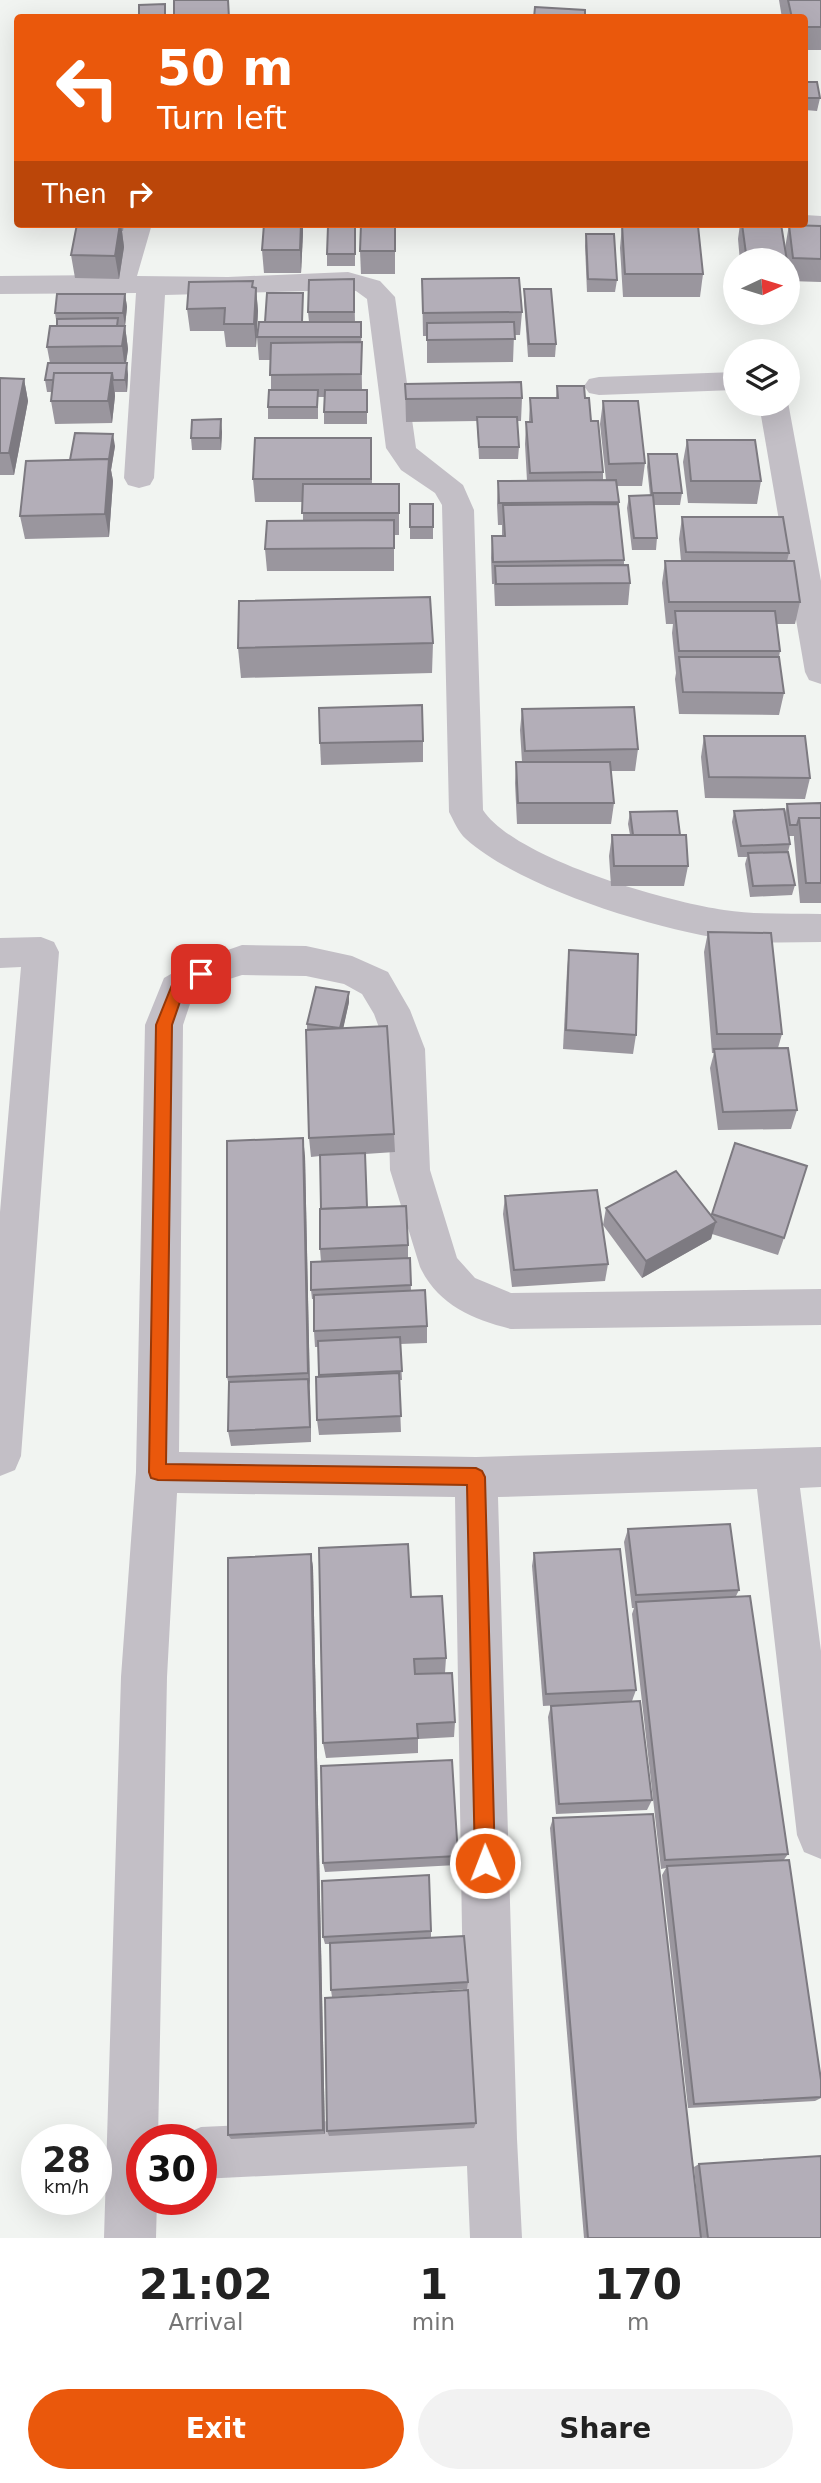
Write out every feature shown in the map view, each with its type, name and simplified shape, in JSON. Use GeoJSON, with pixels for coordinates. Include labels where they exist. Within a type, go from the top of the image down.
{"type":"FeatureCollection","features":[{"type":"Feature","properties":{"kind":"street"},"geometry":{"type":"LineString","coordinates":[[121,283],[137,228]]}},
{"type":"Feature","properties":{"kind":"street"},"geometry":{"type":"LineString","coordinates":[[0,285],[365,283],[381,297],[401,448],[407,461],[452,492],[456,503],[460,530],[466,811],[477,828],[506,850],[582,884],[685,917],[726,925],[821,928]]}},
{"type":"Feature","properties":{"kind":"street"},"geometry":{"type":"LineString","coordinates":[[139,478],[151,286]]}},
{"type":"Feature","properties":{"kind":"street"},"geometry":{"type":"LineString","coordinates":[[599,386],[723,381]]}},
{"type":"Feature","properties":{"kind":"street"},"geometry":{"type":"LineString","coordinates":[[776,416],[821,672]]}},
{"type":"Feature","properties":{"kind":"street"},"geometry":{"type":"LineString","coordinates":[[0,953],[41,952],[0,1456]]}},
{"type":"Feature","properties":{"kind":"street"},"geometry":{"type":"LineString","coordinates":[[138,2124],[144,1677],[158,1472],[164,1025],[177,989],[201,974],[242,960],[306,961],[352,971],[375,984],[391,1010],[406,1049],[410,1170],[440,1268],[461,1290],[488,1305],[511,1311],[821,1307]]}},
{"type":"Feature","properties":{"kind":"street"},"geometry":{"type":"LineString","coordinates":[[158,1472],[476,1477],[821,1467]]}},
{"type":"Feature","properties":{"kind":"street"},"geometry":{"type":"LineString","coordinates":[[776,1469],[821,1835]]}},
{"type":"Feature","properties":{"kind":"street"},"geometry":{"type":"LineString","coordinates":[[476,1477],[491,2139],[496,2238]]}},
{"type":"Feature","properties":{"kind":"street"},"geometry":{"type":"LineString","coordinates":[[217,2152],[491,2139]]}},
{"type":"Feature","properties":{"kind":"street"},"geometry":{"type":"LineString","coordinates":[[130,2238],[132,2215]]}},
{"type":"Feature","properties":{"kind":"building"},"geometry":{"type":"Polygon","coordinates":[[[174,0],[228,0],[229,14],[174,14],[174,0]]]}},
{"type":"Feature","properties":{"kind":"building"},"geometry":{"type":"Polygon","coordinates":[[[788,0],[821,0],[821,27],[808,27],[808,14],[791,14],[788,0]]]}},
{"type":"Feature","properties":{"kind":"building"},"geometry":{"type":"Polygon","coordinates":[[[165,4],[165,14],[139,14],[139,5],[165,4]]]}},
{"type":"Feature","properties":{"kind":"building"},"geometry":{"type":"Polygon","coordinates":[[[535,7],[585,10],[585,14],[534,14],[535,7]]]}},
{"type":"Feature","properties":{"kind":"building"},"geometry":{"type":"Polygon","coordinates":[[[808,82],[817,82],[820,98],[808,98],[808,82]]]}},
{"type":"Feature","properties":{"kind":"building"},"geometry":{"type":"Polygon","coordinates":[[[821,226],[821,259],[800,258],[800,248],[792,248],[789,228],[821,226]]]}},
{"type":"Feature","properties":{"kind":"building"},"geometry":{"type":"Polygon","coordinates":[[[76,228],[119,228],[115,256],[71,255],[76,228]]]}},
{"type":"Feature","properties":{"kind":"building"},"geometry":{"type":"Polygon","coordinates":[[[264,228],[301,228],[300,250],[262,250],[264,228]]]}},
{"type":"Feature","properties":{"kind":"building"},"geometry":{"type":"Polygon","coordinates":[[[328,228],[355,228],[355,254],[327,254],[328,228]]]}},
{"type":"Feature","properties":{"kind":"building"},"geometry":{"type":"Polygon","coordinates":[[[361,228],[395,228],[395,251],[360,251],[361,228]]]}},
{"type":"Feature","properties":{"kind":"building"},"geometry":{"type":"Polygon","coordinates":[[[622,228],[698,228],[703,274],[625,274],[622,228]]]}},
{"type":"Feature","properties":{"kind":"building"},"geometry":{"type":"Polygon","coordinates":[[[743,228],[782,228],[785,248],[745,248],[743,228]]]}},
{"type":"Feature","properties":{"kind":"building"},"geometry":{"type":"Polygon","coordinates":[[[586,234],[614,234],[617,280],[588,279],[586,234]]]}},
{"type":"Feature","properties":{"kind":"building"},"geometry":{"type":"Polygon","coordinates":[[[519,278],[522,312],[423,313],[422,279],[519,278]]]}},
{"type":"Feature","properties":{"kind":"building"},"geometry":{"type":"Polygon","coordinates":[[[354,279],[354,312],[308,312],[309,280],[354,279]]]}},
{"type":"Feature","properties":{"kind":"building"},"geometry":{"type":"Polygon","coordinates":[[[253,281],[252,287],[256,288],[254,324],[224,324],[225,308],[187,309],[189,282],[253,281]]]}},
{"type":"Feature","properties":{"kind":"building"},"geometry":{"type":"Polygon","coordinates":[[[524,289],[551,289],[556,344],[529,344],[524,289]]]}},
{"type":"Feature","properties":{"kind":"building"},"geometry":{"type":"Polygon","coordinates":[[[267,293],[303,293],[302,322],[265,322],[267,293]]]}},
{"type":"Feature","properties":{"kind":"building"},"geometry":{"type":"Polygon","coordinates":[[[57,294],[125,294],[123,313],[55,313],[57,294]]]}},
{"type":"Feature","properties":{"kind":"building"},"geometry":{"type":"Polygon","coordinates":[[[118,318],[117,326],[57,326],[57,319],[118,318]]]}},
{"type":"Feature","properties":{"kind":"building"},"geometry":{"type":"Polygon","coordinates":[[[259,322],[361,322],[361,337],[257,337],[259,322]]]}},
{"type":"Feature","properties":{"kind":"building"},"geometry":{"type":"Polygon","coordinates":[[[514,322],[515,339],[427,340],[427,323],[514,322]]]}},
{"type":"Feature","properties":{"kind":"building"},"geometry":{"type":"Polygon","coordinates":[[[50,326],[125,326],[122,346],[47,347],[50,326]]]}},
{"type":"Feature","properties":{"kind":"building"},"geometry":{"type":"Polygon","coordinates":[[[362,342],[361,374],[270,375],[271,343],[362,342]]]}},
{"type":"Feature","properties":{"kind":"building"},"geometry":{"type":"Polygon","coordinates":[[[48,363],[127,363],[125,380],[113,380],[112,373],[54,373],[54,380],[45,380],[48,363]]]}},
{"type":"Feature","properties":{"kind":"building"},"geometry":{"type":"Polygon","coordinates":[[[54,373],[112,373],[108,401],[51,401],[54,373]]]}},
{"type":"Feature","properties":{"kind":"building"},"geometry":{"type":"Polygon","coordinates":[[[0,378],[24,379],[9,453],[0,453],[0,378]]]}},
{"type":"Feature","properties":{"kind":"building"},"geometry":{"type":"Polygon","coordinates":[[[521,382],[522,398],[406,399],[405,384],[521,382]]]}},
{"type":"Feature","properties":{"kind":"building"},"geometry":{"type":"Polygon","coordinates":[[[557,386],[584,386],[585,398],[589,398],[591,421],[598,421],[603,472],[530,473],[526,422],[532,422],[530,398],[558,398],[557,386]]]}},
{"type":"Feature","properties":{"kind":"building"},"geometry":{"type":"Polygon","coordinates":[[[269,390],[318,390],[317,407],[268,407],[269,390]]]}},
{"type":"Feature","properties":{"kind":"building"},"geometry":{"type":"Polygon","coordinates":[[[325,390],[367,390],[367,412],[324,412],[325,390]]]}},
{"type":"Feature","properties":{"kind":"building"},"geometry":{"type":"Polygon","coordinates":[[[603,401],[638,401],[645,463],[609,464],[603,401]]]}},
{"type":"Feature","properties":{"kind":"building"},"geometry":{"type":"Polygon","coordinates":[[[477,417],[517,417],[519,447],[479,447],[477,417]]]}},
{"type":"Feature","properties":{"kind":"building"},"geometry":{"type":"Polygon","coordinates":[[[221,419],[220,438],[191,438],[192,420],[221,419]]]}},
{"type":"Feature","properties":{"kind":"building"},"geometry":{"type":"Polygon","coordinates":[[[75,433],[113,434],[109,459],[70,460],[75,433]]]}},
{"type":"Feature","properties":{"kind":"building"},"geometry":{"type":"Polygon","coordinates":[[[255,438],[371,438],[371,479],[253,479],[255,438]]]}},
{"type":"Feature","properties":{"kind":"building"},"geometry":{"type":"Polygon","coordinates":[[[687,440],[755,440],[761,481],[691,481],[687,440]]]}},
{"type":"Feature","properties":{"kind":"building"},"geometry":{"type":"Polygon","coordinates":[[[648,454],[677,454],[682,493],[652,493],[648,454]]]}},
{"type":"Feature","properties":{"kind":"building"},"geometry":{"type":"Polygon","coordinates":[[[109,459],[105,514],[20,516],[26,461],[109,459]]]}},
{"type":"Feature","properties":{"kind":"building"},"geometry":{"type":"Polygon","coordinates":[[[616,480],[619,502],[499,503],[498,481],[616,480]]]}},
{"type":"Feature","properties":{"kind":"building"},"geometry":{"type":"Polygon","coordinates":[[[303,484],[399,484],[399,513],[302,513],[303,484]]]}},
{"type":"Feature","properties":{"kind":"building"},"geometry":{"type":"Polygon","coordinates":[[[653,495],[657,538],[634,538],[629,496],[653,495]]]}},
{"type":"Feature","properties":{"kind":"building"},"geometry":{"type":"Polygon","coordinates":[[[410,504],[433,504],[433,527],[410,527],[410,504]]]}},
{"type":"Feature","properties":{"kind":"building"},"geometry":{"type":"Polygon","coordinates":[[[618,504],[624,560],[493,562],[492,536],[505,536],[503,505],[618,504]]]}},
{"type":"Feature","properties":{"kind":"building"},"geometry":{"type":"Polygon","coordinates":[[[682,517],[783,517],[789,553],[686,552],[682,517]]]}},
{"type":"Feature","properties":{"kind":"building"},"geometry":{"type":"Polygon","coordinates":[[[394,520],[394,548],[265,549],[267,521],[394,520]]]}},
{"type":"Feature","properties":{"kind":"building"},"geometry":{"type":"Polygon","coordinates":[[[665,561],[794,561],[800,602],[669,602],[665,561]]]}},
{"type":"Feature","properties":{"kind":"building"},"geometry":{"type":"Polygon","coordinates":[[[628,565],[630,583],[496,584],[495,566],[628,565]]]}},
{"type":"Feature","properties":{"kind":"building"},"geometry":{"type":"Polygon","coordinates":[[[430,597],[433,643],[238,648],[239,601],[430,597]]]}},
{"type":"Feature","properties":{"kind":"building"},"geometry":{"type":"Polygon","coordinates":[[[675,611],[775,611],[780,651],[679,651],[675,611]]]}},
{"type":"Feature","properties":{"kind":"building"},"geometry":{"type":"Polygon","coordinates":[[[679,657],[779,657],[784,693],[683,692],[679,657]]]}},
{"type":"Feature","properties":{"kind":"building"},"geometry":{"type":"Polygon","coordinates":[[[422,705],[423,741],[320,743],[319,708],[422,705]]]}},
{"type":"Feature","properties":{"kind":"building"},"geometry":{"type":"Polygon","coordinates":[[[634,707],[638,749],[525,751],[522,709],[634,707]]]}},
{"type":"Feature","properties":{"kind":"building"},"geometry":{"type":"Polygon","coordinates":[[[704,736],[805,736],[810,778],[709,777],[704,736]]]}},
{"type":"Feature","properties":{"kind":"building"},"geometry":{"type":"Polygon","coordinates":[[[516,762],[610,762],[614,803],[518,803],[516,762]]]}},
{"type":"Feature","properties":{"kind":"building"},"geometry":{"type":"Polygon","coordinates":[[[821,803],[821,818],[799,818],[797,825],[790,825],[787,804],[821,803]]]}},
{"type":"Feature","properties":{"kind":"building"},"geometry":{"type":"Polygon","coordinates":[[[784,809],[790,844],[741,846],[734,811],[784,809]]]}},
{"type":"Feature","properties":{"kind":"building"},"geometry":{"type":"Polygon","coordinates":[[[677,811],[680,835],[633,835],[630,812],[677,811]]]}},
{"type":"Feature","properties":{"kind":"building"},"geometry":{"type":"Polygon","coordinates":[[[799,818],[821,818],[821,883],[806,883],[799,818]]]}},
{"type":"Feature","properties":{"kind":"building"},"geometry":{"type":"Polygon","coordinates":[[[612,835],[686,835],[688,866],[614,866],[612,835]]]}},
{"type":"Feature","properties":{"kind":"building"},"geometry":{"type":"Polygon","coordinates":[[[788,852],[795,885],[753,886],[748,853],[788,852]]]}},
{"type":"Feature","properties":{"kind":"building"},"geometry":{"type":"Polygon","coordinates":[[[708,932],[771,933],[782,1034],[717,1034],[708,932]]]}},
{"type":"Feature","properties":{"kind":"building"},"geometry":{"type":"Polygon","coordinates":[[[569,950],[638,954],[636,1035],[566,1030],[569,950]]]}},
{"type":"Feature","properties":{"kind":"building"},"geometry":{"type":"Polygon","coordinates":[[[316,987],[349,992],[340,1028],[307,1024],[316,987]]]}},
{"type":"Feature","properties":{"kind":"building"},"geometry":{"type":"Polygon","coordinates":[[[387,1026],[394,1134],[309,1138],[306,1030],[387,1026]]]}},
{"type":"Feature","properties":{"kind":"building"},"geometry":{"type":"Polygon","coordinates":[[[788,1048],[797,1110],[723,1112],[714,1049],[788,1048]]]}},
{"type":"Feature","properties":{"kind":"building"},"geometry":{"type":"Polygon","coordinates":[[[303,1138],[308,1373],[227,1377],[227,1141],[303,1138]]]}},
{"type":"Feature","properties":{"kind":"building"},"geometry":{"type":"Polygon","coordinates":[[[735,1143],[807,1166],[784,1238],[712,1214],[735,1143]]]}},
{"type":"Feature","properties":{"kind":"building"},"geometry":{"type":"Polygon","coordinates":[[[365,1153],[367,1207],[321,1209],[320,1155],[365,1153]]]}},
{"type":"Feature","properties":{"kind":"building"},"geometry":{"type":"Polygon","coordinates":[[[676,1171],[716,1222],[646,1261],[606,1208],[676,1171]]]}},
{"type":"Feature","properties":{"kind":"building"},"geometry":{"type":"Polygon","coordinates":[[[597,1190],[608,1264],[514,1270],[505,1196],[597,1190]]]}},
{"type":"Feature","properties":{"kind":"building"},"geometry":{"type":"Polygon","coordinates":[[[406,1206],[408,1245],[320,1249],[320,1209],[406,1206]]]}},
{"type":"Feature","properties":{"kind":"building"},"geometry":{"type":"Polygon","coordinates":[[[410,1258],[411,1285],[311,1290],[311,1262],[410,1258]]]}},
{"type":"Feature","properties":{"kind":"building"},"geometry":{"type":"Polygon","coordinates":[[[425,1290],[427,1326],[314,1331],[314,1295],[425,1290]]]}},
{"type":"Feature","properties":{"kind":"building"},"geometry":{"type":"Polygon","coordinates":[[[400,1337],[402,1371],[319,1375],[318,1341],[400,1337]]]}},
{"type":"Feature","properties":{"kind":"building"},"geometry":{"type":"Polygon","coordinates":[[[399,1373],[401,1416],[317,1420],[316,1377],[399,1373]]]}},
{"type":"Feature","properties":{"kind":"building"},"geometry":{"type":"Polygon","coordinates":[[[308,1379],[310,1427],[228,1431],[229,1382],[308,1379]]]}},
{"type":"Feature","properties":{"kind":"building"},"geometry":{"type":"Polygon","coordinates":[[[730,1524],[739,1590],[636,1595],[628,1529],[730,1524]]]}},
{"type":"Feature","properties":{"kind":"building"},"geometry":{"type":"Polygon","coordinates":[[[408,1544],[411,1597],[442,1596],[446,1658],[414,1659],[415,1674],[452,1673],[455,1722],[417,1724],[418,1738],[323,1743],[319,1548],[408,1544]]]}},
{"type":"Feature","properties":{"kind":"building"},"geometry":{"type":"Polygon","coordinates":[[[620,1549],[636,1690],[546,1694],[534,1553],[620,1549]]]}},
{"type":"Feature","properties":{"kind":"building"},"geometry":{"type":"Polygon","coordinates":[[[311,1554],[323,2130],[228,2135],[228,1558],[311,1554]]]}},
{"type":"Feature","properties":{"kind":"building"},"geometry":{"type":"Polygon","coordinates":[[[750,1596],[788,1854],[665,1860],[636,1602],[750,1596]]]}},
{"type":"Feature","properties":{"kind":"building"},"geometry":{"type":"Polygon","coordinates":[[[640,1701],[652,1800],[559,1804],[551,1706],[640,1701]]]}},
{"type":"Feature","properties":{"kind":"building"},"geometry":{"type":"Polygon","coordinates":[[[452,1760],[458,1856],[323,1863],[321,1766],[452,1760]]]}},
{"type":"Feature","properties":{"kind":"building"},"geometry":{"type":"Polygon","coordinates":[[[653,1814],[701,2238],[588,2238],[553,1818],[653,1814]]]}},
{"type":"Feature","properties":{"kind":"building"},"geometry":{"type":"Polygon","coordinates":[[[789,1860],[821,2080],[821,2097],[694,2104],[667,1866],[789,1860]]]}},
{"type":"Feature","properties":{"kind":"building"},"geometry":{"type":"Polygon","coordinates":[[[429,1875],[431,1931],[323,1937],[322,1881],[429,1875]]]}},
{"type":"Feature","properties":{"kind":"building"},"geometry":{"type":"Polygon","coordinates":[[[464,1936],[468,1982],[331,1990],[330,1943],[464,1936]]]}},
{"type":"Feature","properties":{"kind":"building"},"geometry":{"type":"Polygon","coordinates":[[[468,1990],[476,2123],[327,2131],[325,1998],[468,1990]]]}},
{"type":"Feature","properties":{"kind":"building"},"geometry":{"type":"Polygon","coordinates":[[[821,2156],[821,2238],[708,2238],[699,2164],[821,2156]]]}},
{"type":"Feature","properties":{"kind":"route"},"geometry":{"type":"LineString","coordinates":[[201,974],[177,989],[164,1025],[158,1472],[476,1477],[485,1863]]}}]}
